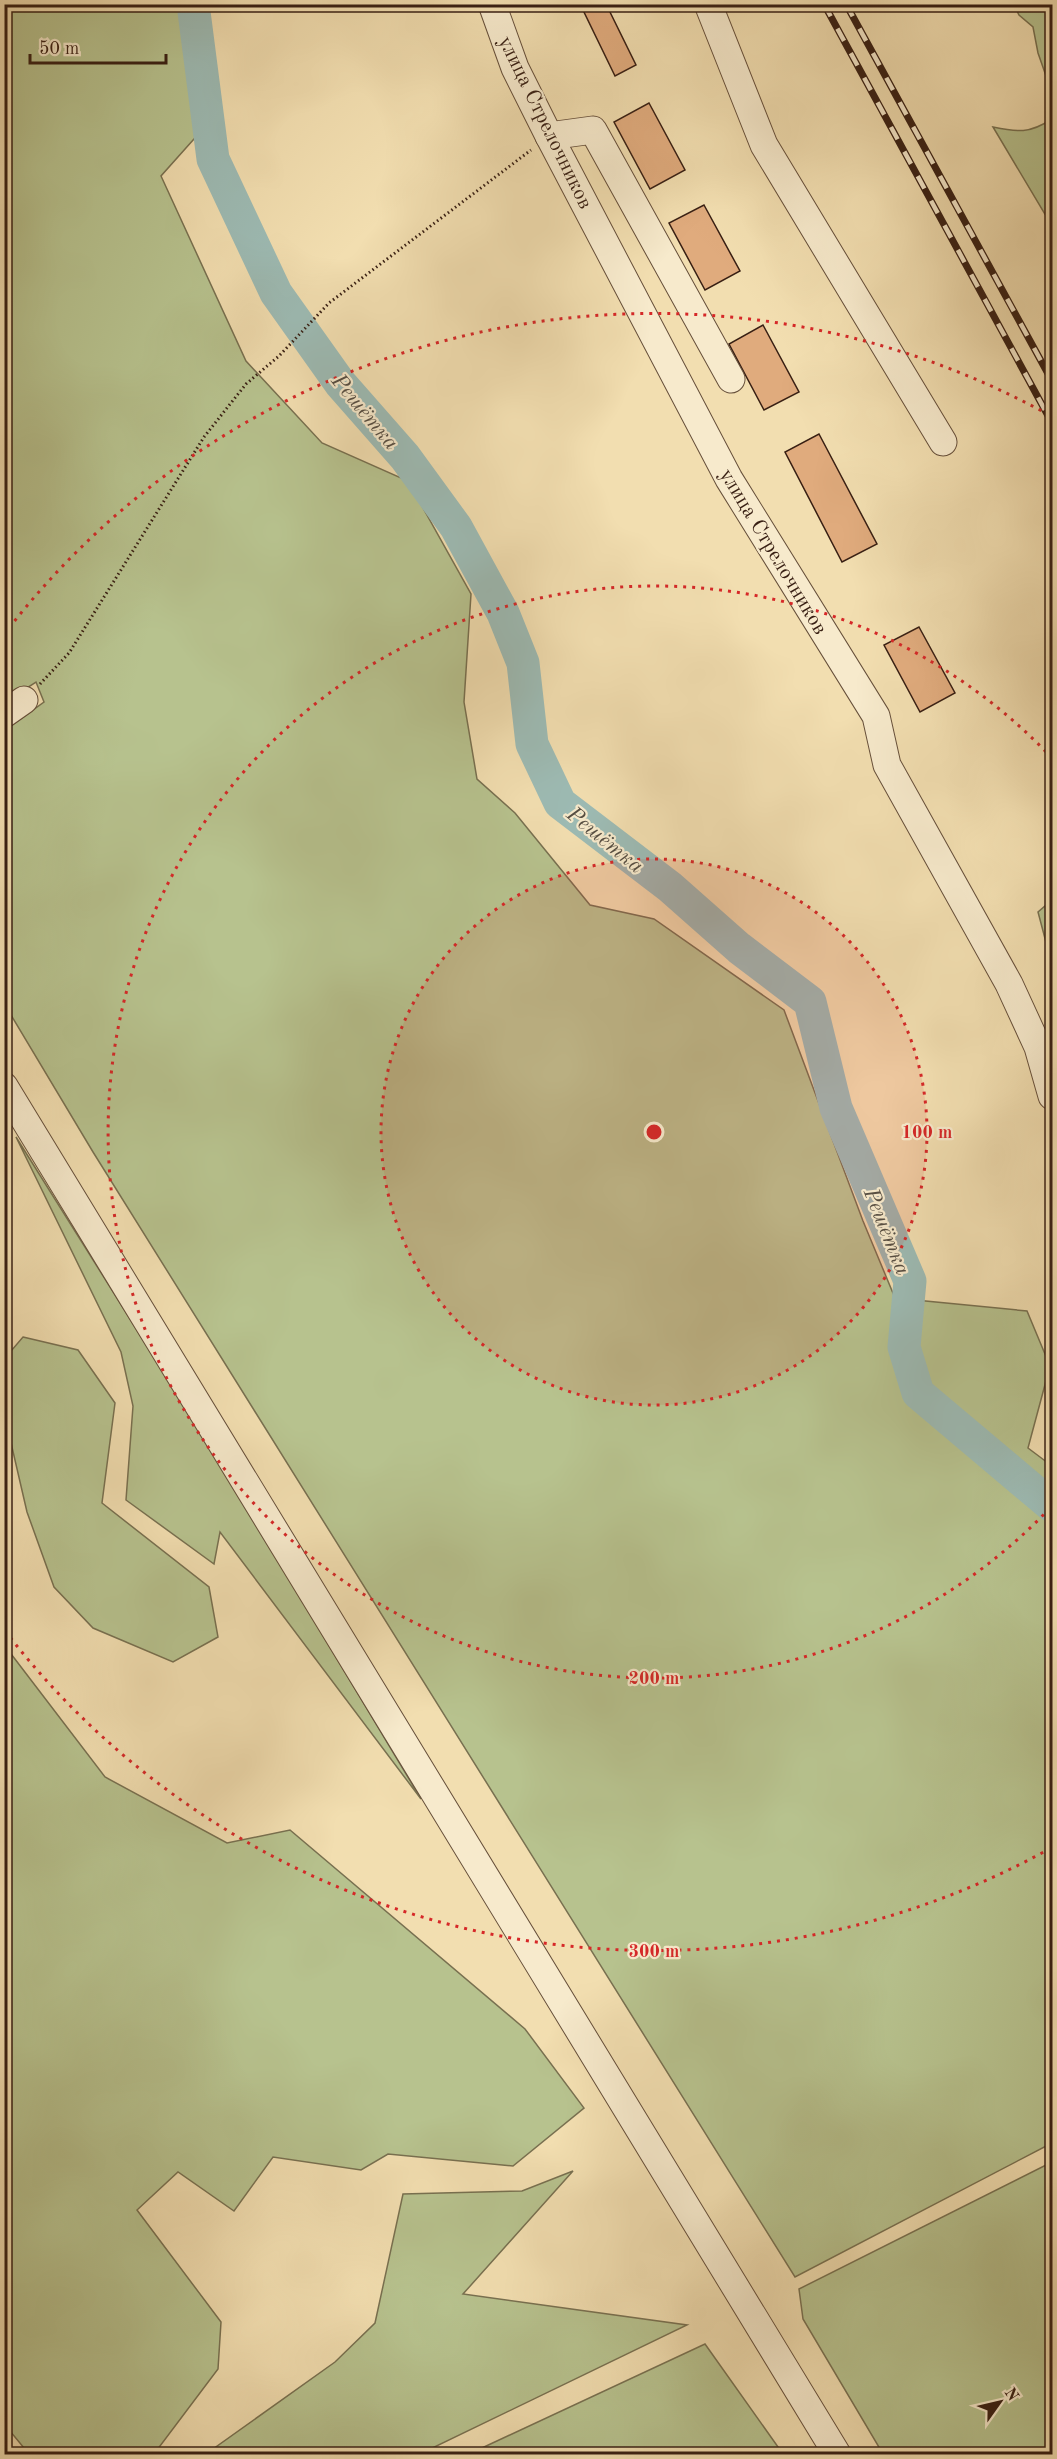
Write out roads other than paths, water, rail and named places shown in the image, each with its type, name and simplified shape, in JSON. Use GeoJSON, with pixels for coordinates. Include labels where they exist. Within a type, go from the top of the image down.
{"type":"FeatureCollection","features":[{"type":"Feature","properties":{"kind":"street","name":"улица Стрелочников"},"geometry":{"type":"LineString","coordinates":[[492,4],[515,68],[729,479],[876,716],[887,765],[1009,984],[1038,1047],[1053,1096]]}},
{"type":"Feature","properties":{"kind":"street"},"geometry":{"type":"LineString","coordinates":[[708,4],[764,145],[942,442]]}},
{"type":"Feature","properties":{"kind":"street"},"geometry":{"type":"LineString","coordinates":[[549,136],[593,130],[731,379]]}},
{"type":"Feature","properties":{"kind":"street"},"geometry":{"type":"LineString","coordinates":[[4,1086],[837,2454]]}},
{"type":"Feature","properties":{"kind":"waterway","name":"Решётка"},"geometry":{"type":"LineString","coordinates":[[193,4],[213,159],[276,293],[340,383],[405,457],[456,527],[503,613],[523,663],[532,744],[560,803],[670,887],[739,948],[810,1002],[836,1108],[910,1281],[904,1347],[918,1393],[1052,1506]]}},
{"type":"Feature","properties":{"kind":"railway"},"geometry":{"type":"LineString","coordinates":[[824,4],[1052,423]]}},
{"type":"Feature","properties":{"kind":"railway"},"geometry":{"type":"LineString","coordinates":[[846,4],[1052,381]]}}]}
